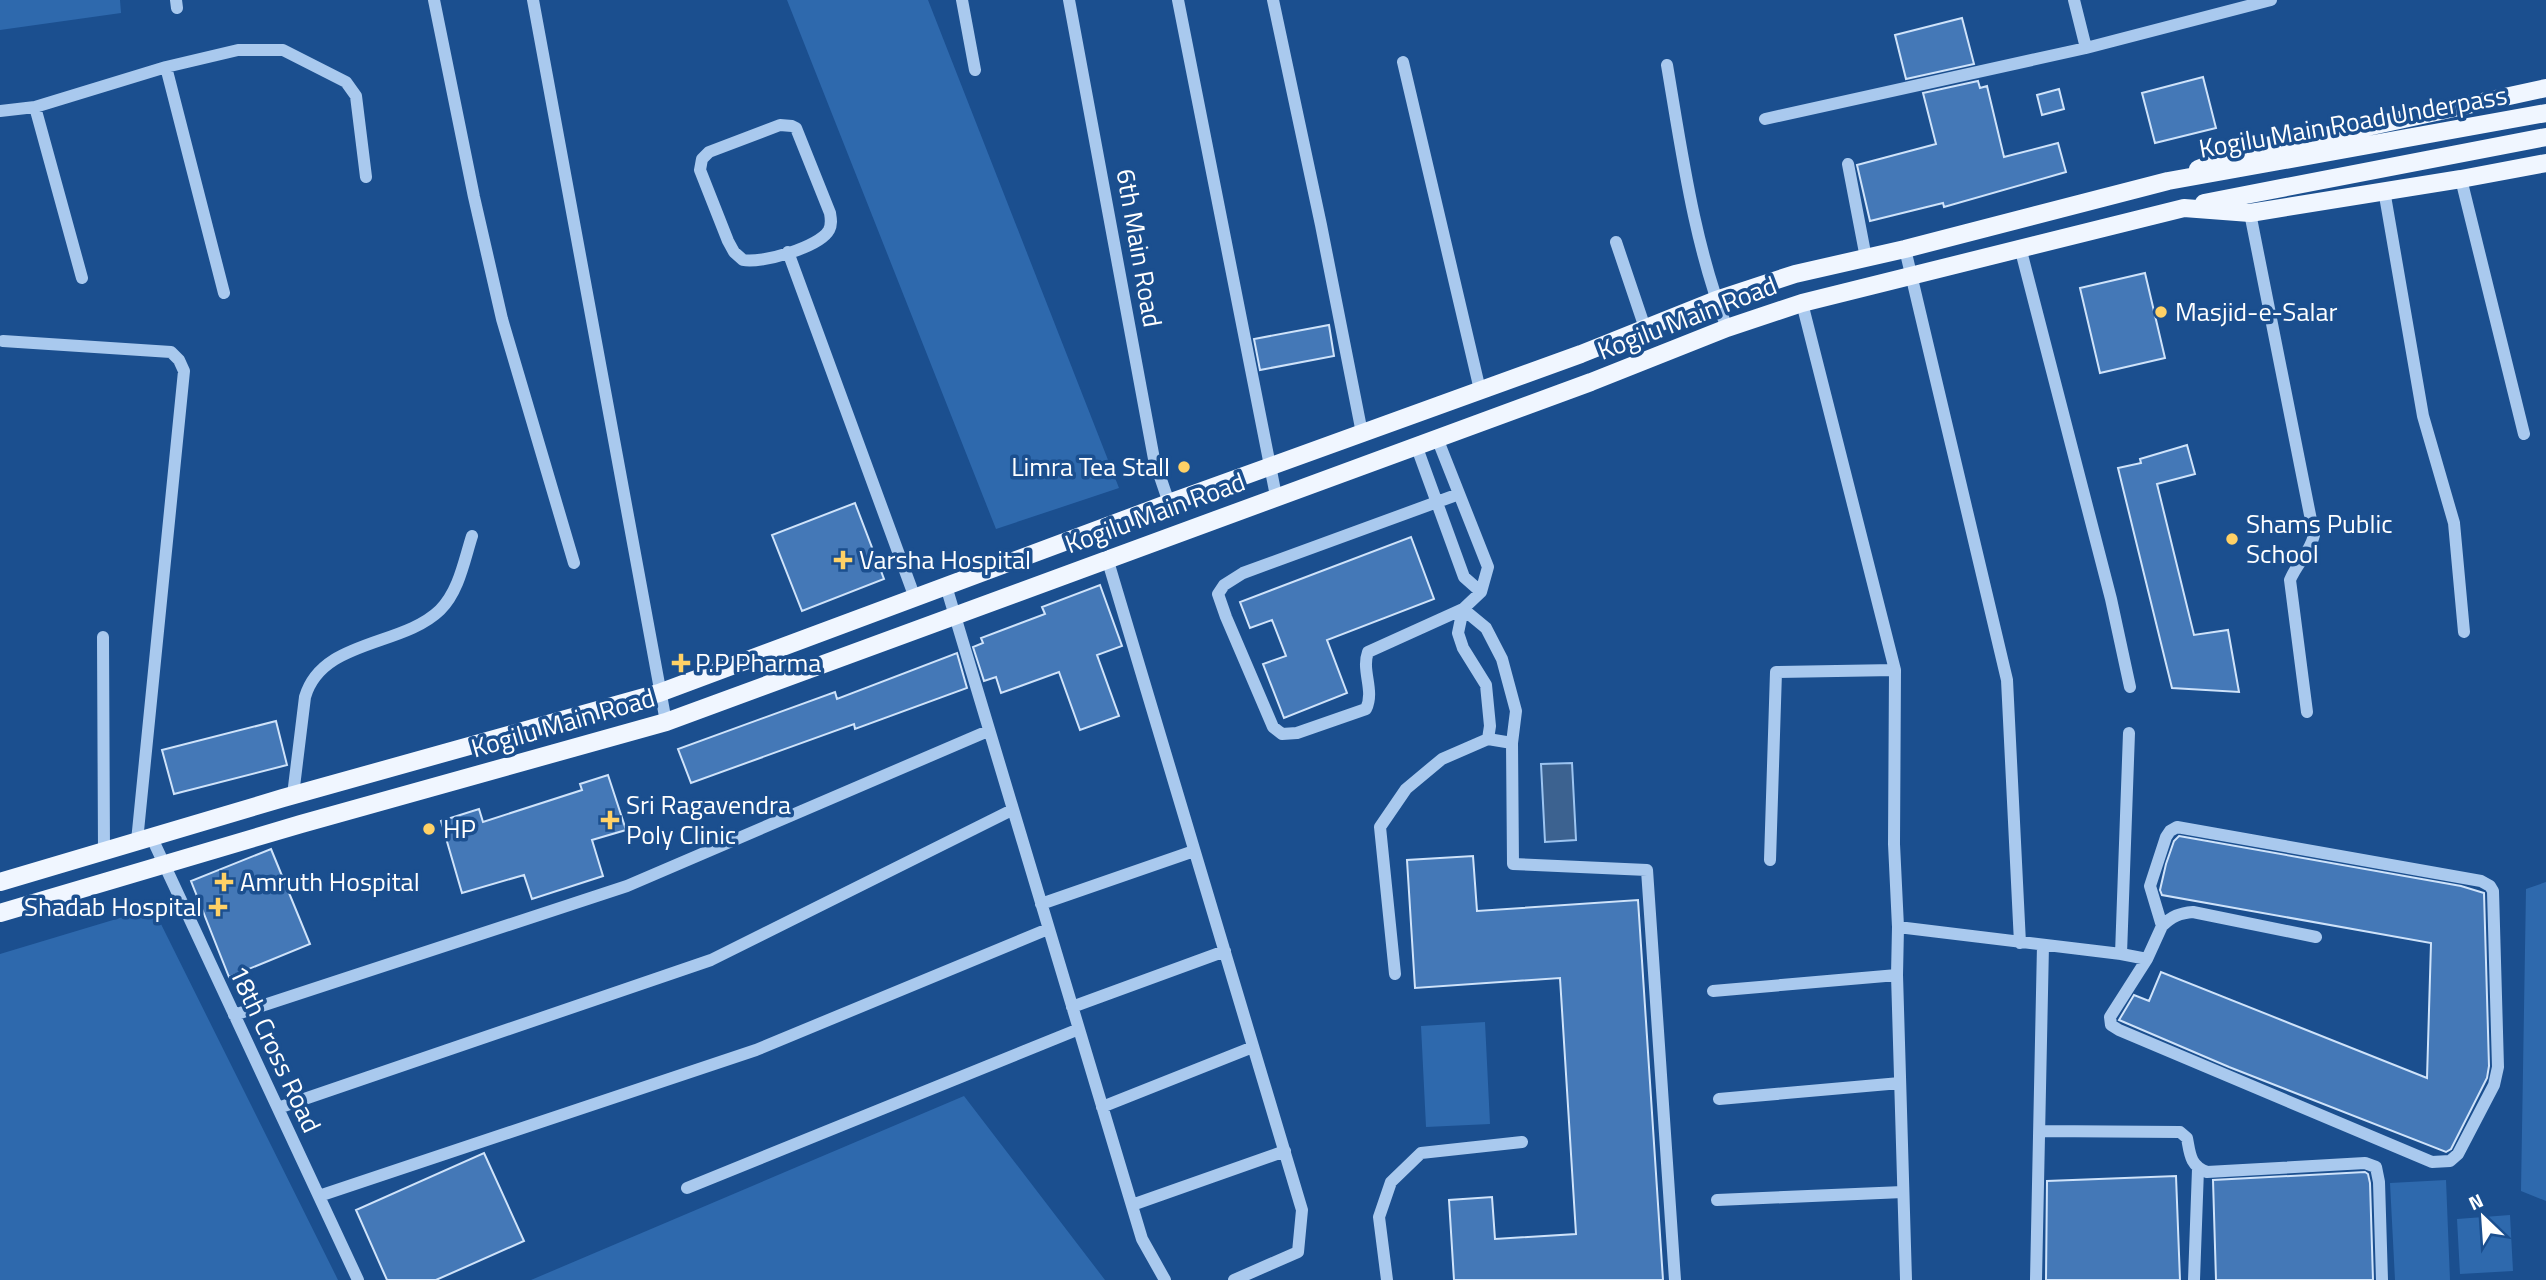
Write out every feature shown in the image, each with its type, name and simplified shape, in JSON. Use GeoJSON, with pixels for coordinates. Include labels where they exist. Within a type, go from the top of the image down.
{"type":"FeatureCollection","features":[{"type":"Feature","properties":{"kind":"main road"},"geometry":{"type":"LineString","coordinates":[[2168,181],[2248,149],[2335,134],[2542,89]]}},
{"type":"Feature","properties":{"kind":"main road","name":"Kogilu Main Road Underpass"},"geometry":{"type":"LineString","coordinates":[[2168,181],[2546,113]]}},
{"type":"Feature","properties":{"kind":"main road","name":"Kogilu Main Road Underpass"},"geometry":{"type":"LineString","coordinates":[[2184,208],[2546,137]]}},
{"type":"Feature","properties":{"kind":"main road","name":"Kogilu Main Road"},"geometry":{"type":"LineString","coordinates":[[0,913],[666,722],[1591,382],[1727,328],[1802,303],[2184,208],[2250,213],[2546,163]]}},
{"type":"Feature","properties":{"kind":"main road","name":"Kogilu Main Road"},"geometry":{"type":"LineString","coordinates":[[0,882],[293,795],[659,693],[1480,390],[1716,300],[1796,274],[1905,249],[2168,181]]}},
{"type":"Feature","properties":{"kind":"street"},"geometry":{"type":"LineString","coordinates":[[434,0],[502,319],[574,564]]}},
{"type":"Feature","properties":{"kind":"street"},"geometry":{"type":"LineString","coordinates":[[533,0],[666,722]]}},
{"type":"Feature","properties":{"kind":"street"},"geometry":{"type":"LineString","coordinates":[[962,0],[975,70]]}},
{"type":"Feature","properties":{"kind":"street","name":"6th Main Road"},"geometry":{"type":"LineString","coordinates":[[1069,0],[1154,458],[1169,503]]}},
{"type":"Feature","properties":{"kind":"street"},"geometry":{"type":"LineString","coordinates":[[1178,0],[1276,496]]}},
{"type":"Feature","properties":{"kind":"street"},"geometry":{"type":"LineString","coordinates":[[1273,0],[1362,433]]}},
{"type":"Feature","properties":{"kind":"street"},"geometry":{"type":"LineString","coordinates":[[2074,0],[2086,48]]}},
{"type":"Feature","properties":{"kind":"street"},"geometry":{"type":"LineString","coordinates":[[1765,119],[2086,48],[2271,0]]}},
{"type":"Feature","properties":{"kind":"street"},"geometry":{"type":"LineString","coordinates":[[0,111],[35,107],[166,67],[238,50],[283,50],[346,82],[356,96],[366,177]]}},
{"type":"Feature","properties":{"kind":"street"},"geometry":{"type":"LineString","coordinates":[[1403,62],[1480,390]]}},
{"type":"Feature","properties":{"kind":"street"},"geometry":{"type":"LineString","coordinates":[[1667,65],[1691,204],[1716,300],[1727,328]]}},
{"type":"Feature","properties":{"kind":"street"},"geometry":{"type":"LineString","coordinates":[[166,67],[224,293]]}},
{"type":"Feature","properties":{"kind":"street"},"geometry":{"type":"LineString","coordinates":[[35,107],[82,278]]}},
{"type":"Feature","properties":{"kind":"street"},"geometry":{"type":"LineString","coordinates":[[779,125],[796,128],[831,220],[828,231],[822,237],[788,252],[749,261],[743,260],[734,252],[701,170],[702,159],[709,152],[779,125]]}},
{"type":"Feature","properties":{"kind":"street"},"geometry":{"type":"LineString","coordinates":[[1848,164],[1866,258]]}},
{"type":"Feature","properties":{"kind":"street"},"geometry":{"type":"LineString","coordinates":[[2461,179],[2524,434]]}},
{"type":"Feature","properties":{"kind":"street"},"geometry":{"type":"LineString","coordinates":[[2384,190],[2423,416],[2454,523],[2464,632]]}},
{"type":"Feature","properties":{"kind":"street"},"geometry":{"type":"LineString","coordinates":[[2250,213],[2314,535],[2311,548],[2295,568],[2290,580],[2307,712]]}},
{"type":"Feature","properties":{"kind":"street"},"geometry":{"type":"LineString","coordinates":[[1616,242],[1645,328]]}},
{"type":"Feature","properties":{"kind":"street"},"geometry":{"type":"LineString","coordinates":[[2020,247],[2130,687]]}},
{"type":"Feature","properties":{"kind":"street"},"geometry":{"type":"LineString","coordinates":[[1905,249],[2007,680],[2020,943]]}},
{"type":"Feature","properties":{"kind":"street"},"geometry":{"type":"LineString","coordinates":[[788,252],[915,598]]}},
{"type":"Feature","properties":{"kind":"street"},"geometry":{"type":"LineString","coordinates":[[1802,303],[1895,670],[1894,844],[1906,1280]]}},
{"type":"Feature","properties":{"kind":"street"},"geometry":{"type":"LineString","coordinates":[[3,341],[171,352],[179,360],[184,372],[144,838]]}},
{"type":"Feature","properties":{"kind":"street"},"geometry":{"type":"LineString","coordinates":[[1437,438],[1488,567],[1481,592],[1463,609],[1368,652],[1365,661],[1371,699],[1366,709],[1297,733],[1282,734],[1273,727],[1226,617],[1218,594],[1224,585],[1243,573],[1459,494]]}},
{"type":"Feature","properties":{"kind":"street"},"geometry":{"type":"LineString","coordinates":[[1416,445],[1464,577],[1481,592]]}},
{"type":"Feature","properties":{"kind":"street"},"geometry":{"type":"LineString","coordinates":[[293,795],[309,683],[322,668],[338,657],[429,620],[453,593],[472,536]]}},
{"type":"Feature","properties":{"kind":"street"},"geometry":{"type":"LineString","coordinates":[[1107,558],[1302,1210],[1298,1252],[1234,1280]]}},
{"type":"Feature","properties":{"kind":"street"},"geometry":{"type":"LineString","coordinates":[[946,586],[1142,1239],[1165,1280]]}},
{"type":"Feature","properties":{"kind":"street"},"geometry":{"type":"LineString","coordinates":[[1463,609],[1458,633],[1463,648],[1486,685],[1490,726],[1488,739]]}},
{"type":"Feature","properties":{"kind":"street"},"geometry":{"type":"LineString","coordinates":[[1463,609],[1486,628],[1502,659],[1516,711],[1512,743],[1513,864],[1647,870],[1675,1280]]}},
{"type":"Feature","properties":{"kind":"street"},"geometry":{"type":"LineString","coordinates":[[103,637],[104,851]]}},
{"type":"Feature","properties":{"kind":"street"},"geometry":{"type":"LineString","coordinates":[[1770,860],[1776,672],[1895,670]]}},
{"type":"Feature","properties":{"kind":"street"},"geometry":{"type":"LineString","coordinates":[[234,1015],[627,886],[988,731]]}},
{"type":"Feature","properties":{"kind":"street"},"geometry":{"type":"LineString","coordinates":[[2121,954],[2129,733]]}},
{"type":"Feature","properties":{"kind":"street"},"geometry":{"type":"LineString","coordinates":[[1395,974],[1380,827],[1406,789],[1442,760],[1488,739],[1512,743]]}},
{"type":"Feature","properties":{"kind":"street"},"geometry":{"type":"LineString","coordinates":[[278,1108],[710,960],[1012,810]]}},
{"type":"Feature","properties":{"kind":"street"},"geometry":{"type":"LineString","coordinates":[[2162,926],[2150,886],[2166,836],[2177,827],[2481,881],[2490,886],[2493,891],[2498,1067],[2494,1085],[2458,1154],[2450,1161],[2432,1162],[2111,1025],[2110,1017],[2147,960],[2162,926],[2180,913],[2193,912],[2316,937]]}},
{"type":"Feature","properties":{"kind":"street","name":"18th Cross Road"},"geometry":{"type":"LineString","coordinates":[[144,838],[164,864],[358,1280]]}},
{"type":"Feature","properties":{"kind":"street"},"geometry":{"type":"LineString","coordinates":[[1041,904],[1195,851]]}},
{"type":"Feature","properties":{"kind":"street"},"geometry":{"type":"LineString","coordinates":[[1898,927],[2121,954],[2147,960]]}},
{"type":"Feature","properties":{"kind":"street"},"geometry":{"type":"LineString","coordinates":[[319,1196],[756,1050],[1048,929]]}},
{"type":"Feature","properties":{"kind":"street"},"geometry":{"type":"LineString","coordinates":[[2036,1280],[2043,945]]}},
{"type":"Feature","properties":{"kind":"street"},"geometry":{"type":"LineString","coordinates":[[1072,1007],[1224,951]]}},
{"type":"Feature","properties":{"kind":"street"},"geometry":{"type":"LineString","coordinates":[[1713,991],[1897,975]]}},
{"type":"Feature","properties":{"kind":"street"},"geometry":{"type":"LineString","coordinates":[[687,1188],[1079,1029]]}},
{"type":"Feature","properties":{"kind":"street"},"geometry":{"type":"LineString","coordinates":[[1102,1107],[1253,1047]]}},
{"type":"Feature","properties":{"kind":"street"},"geometry":{"type":"LineString","coordinates":[[1720,1099],[1900,1083]]}},
{"type":"Feature","properties":{"kind":"street"},"geometry":{"type":"LineString","coordinates":[[2039,1131],[2180,1132],[2187,1138],[2191,1160],[2198,1169],[2207,1172],[2365,1163],[2376,1167],[2379,1182],[2382,1280]]}},
{"type":"Feature","properties":{"kind":"street"},"geometry":{"type":"LineString","coordinates":[[1387,1280],[1379,1217],[1391,1182],[1421,1153],[1522,1142]]}},
{"type":"Feature","properties":{"kind":"street"},"geometry":{"type":"LineString","coordinates":[[1132,1205],[1285,1151]]}},
{"type":"Feature","properties":{"kind":"street"},"geometry":{"type":"LineString","coordinates":[[2194,1280],[2198,1169]]}},
{"type":"Feature","properties":{"kind":"street"},"geometry":{"type":"LineString","coordinates":[[1717,1200],[1903,1192]]}},
{"type":"Feature","properties":{"kind":"shaded area"},"geometry":{"type":"Polygon","coordinates":[[[0,0],[120,0],[121,13],[0,30],[0,0]]]}},
{"type":"Feature","properties":{"kind":"shaded area"},"geometry":{"type":"Polygon","coordinates":[[[787,0],[928,0],[1119,488],[996,529],[787,0]]]}},
{"type":"Feature","properties":{"kind":"shaded area"},"geometry":{"type":"Polygon","coordinates":[[[1572,763],[1576,840],[1545,842],[1541,764],[1572,763]]]}},
{"type":"Feature","properties":{"kind":"shaded area"},"geometry":{"type":"Polygon","coordinates":[[[2546,882],[2546,1201],[2521,1191],[2526,889],[2546,882]]]}},
{"type":"Feature","properties":{"kind":"shaded area"},"geometry":{"type":"Polygon","coordinates":[[[153,908],[338,1280],[0,1280],[0,954],[153,908]]]}},
{"type":"Feature","properties":{"kind":"shaded area"},"geometry":{"type":"Polygon","coordinates":[[[1485,1022],[1490,1124],[1426,1127],[1421,1026],[1485,1022]]]}},
{"type":"Feature","properties":{"kind":"shaded area"},"geometry":{"type":"Polygon","coordinates":[[[964,1096],[1105,1280],[531,1280],[964,1096]]]}},
{"type":"Feature","properties":{"kind":"shaded area"},"geometry":{"type":"Polygon","coordinates":[[[2446,1180],[2450,1280],[2395,1280],[2390,1183],[2446,1180]]]}},
{"type":"Feature","properties":{"kind":"shaded area"},"geometry":{"type":"Polygon","coordinates":[[[2510,1215],[2513,1271],[2460,1274],[2457,1219],[2510,1215]]]}},
{"type":"Feature","properties":{"kind":"building"},"geometry":{"type":"Polygon","coordinates":[[[1962,18],[1974,64],[1906,79],[1895,35],[1962,18]]]}},
{"type":"Feature","properties":{"kind":"building"},"geometry":{"type":"Polygon","coordinates":[[[2203,77],[2216,128],[2155,143],[2142,93],[2203,77]]]}},
{"type":"Feature","properties":{"kind":"building"},"geometry":{"type":"Polygon","coordinates":[[[1978,81],[1980,88],[1987,86],[2004,157],[2058,143],[2066,172],[1944,207],[1943,203],[1870,221],[1857,165],[1936,144],[1923,93],[1978,81]]]}},
{"type":"Feature","properties":{"kind":"building"},"geometry":{"type":"Polygon","coordinates":[[[2059,89],[2064,109],[2042,115],[2037,95],[2059,89]]]}},
{"type":"Feature","properties":{"kind":"building"},"geometry":{"type":"Polygon","coordinates":[[[2145,273],[2165,358],[2100,373],[2080,288],[2145,273]]]}},
{"type":"Feature","properties":{"kind":"building"},"geometry":{"type":"Polygon","coordinates":[[[1329,325],[1334,356],[1260,370],[1254,339],[1329,325]]]}},
{"type":"Feature","properties":{"kind":"building"},"geometry":{"type":"Polygon","coordinates":[[[2187,445],[2195,474],[2157,484],[2194,635],[2228,630],[2239,692],[2172,688],[2118,468],[2141,463],[2140,459],[2187,445]]]}},
{"type":"Feature","properties":{"kind":"building"},"geometry":{"type":"Polygon","coordinates":[[[855,503],[884,579],[802,611],[772,535],[855,503]]]}},
{"type":"Feature","properties":{"kind":"building"},"geometry":{"type":"Polygon","coordinates":[[[1411,537],[1434,599],[1327,640],[1347,693],[1284,718],[1263,664],[1286,656],[1272,620],[1250,628],[1240,602],[1411,537]]]}},
{"type":"Feature","properties":{"kind":"building"},"geometry":{"type":"Polygon","coordinates":[[[1100,585],[1122,646],[1097,655],[1119,716],[1080,730],[1059,672],[1001,693],[996,677],[984,681],[973,647],[983,643],[981,638],[1045,614],[1042,607],[1100,585]]]}},
{"type":"Feature","properties":{"kind":"building"},"geometry":{"type":"Polygon","coordinates":[[[957,653],[967,688],[855,729],[854,724],[691,783],[678,749],[835,692],[837,699],[957,653]]]}},
{"type":"Feature","properties":{"kind":"building"},"geometry":{"type":"Polygon","coordinates":[[[276,721],[287,765],[174,794],[162,750],[276,721]]]}},
{"type":"Feature","properties":{"kind":"building"},"geometry":{"type":"Polygon","coordinates":[[[608,775],[626,830],[592,840],[603,876],[532,899],[524,875],[462,893],[441,821],[479,809],[483,822],[582,790],[580,784],[608,775]]]}},
{"type":"Feature","properties":{"kind":"building"},"geometry":{"type":"Polygon","coordinates":[[[2179,836],[2461,886],[2484,893],[2489,1066],[2487,1078],[2451,1149],[2446,1152],[2229,1067],[2119,1020],[2134,995],[2149,1001],[2161,972],[2427,1078],[2431,943],[2162,895],[2160,890],[2166,864],[2174,841],[2179,836]]]}},
{"type":"Feature","properties":{"kind":"building"},"geometry":{"type":"Polygon","coordinates":[[[271,849],[310,944],[229,977],[191,881],[271,849]]]}},
{"type":"Feature","properties":{"kind":"building"},"geometry":{"type":"Polygon","coordinates":[[[1473,856],[1477,911],[1638,900],[1663,1280],[1454,1280],[1449,1200],[1492,1197],[1495,1239],[1576,1234],[1560,978],[1415,988],[1407,860],[1473,856]]]}},
{"type":"Feature","properties":{"kind":"building"},"geometry":{"type":"Polygon","coordinates":[[[484,1153],[524,1241],[436,1280],[387,1280],[356,1210],[484,1153]]]}},
{"type":"Feature","properties":{"kind":"building"},"geometry":{"type":"Polygon","coordinates":[[[2365,1172],[2370,1183],[2373,1280],[2216,1280],[2213,1180],[2365,1172]]]}},
{"type":"Feature","properties":{"kind":"building"},"geometry":{"type":"Polygon","coordinates":[[[2176,1176],[2180,1280],[2046,1280],[2047,1181],[2176,1176]]]}},
{"type":"Feature","properties":{"kind":"place","name":"Masjid-e-Salar"},"geometry":{"type":"Point","coordinates":[2161,312]}},
{"type":"Feature","properties":{"kind":"place","name":"Limra Tea Stall"},"geometry":{"type":"Point","coordinates":[1184,467]}},
{"type":"Feature","properties":{"kind":"place","name":"Shams Public School"},"geometry":{"type":"Point","coordinates":[2232,539]}},
{"type":"Feature","properties":{"kind":"place","name":"Varsha Hospital"},"geometry":{"type":"Point","coordinates":[843,560]}},
{"type":"Feature","properties":{"kind":"place","name":"P.P Pharma"},"geometry":{"type":"Point","coordinates":[681,663]}},
{"type":"Feature","properties":{"kind":"place","name":"Sri Ragavendra Poly Clinic"},"geometry":{"type":"Point","coordinates":[610,820]}},
{"type":"Feature","properties":{"kind":"place","name":"HP"},"geometry":{"type":"Point","coordinates":[429,829]}},
{"type":"Feature","properties":{"kind":"place","name":"Amruth Hospital"},"geometry":{"type":"Point","coordinates":[224,882]}},
{"type":"Feature","properties":{"kind":"place","name":"Shadab Hospital"},"geometry":{"type":"Point","coordinates":[218,907]}}]}
